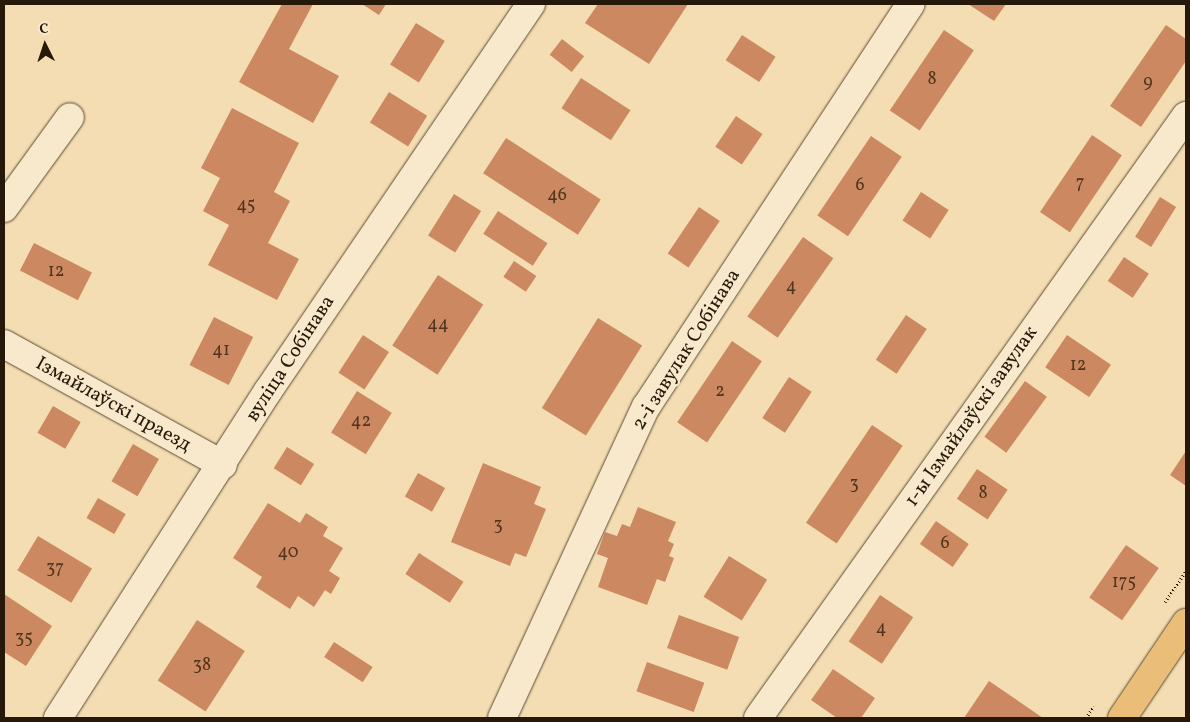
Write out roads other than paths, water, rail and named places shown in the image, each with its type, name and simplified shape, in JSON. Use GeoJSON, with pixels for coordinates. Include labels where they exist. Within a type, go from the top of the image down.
{"type":"FeatureCollection","features":[{"type":"Feature","properties":{"kind":"main road"},"geometry":{"type":"LineString","coordinates":[[1122,718],[1186,623]]}},
{"type":"Feature","properties":{"kind":"street","name":"вуліца Собінава"},"geometry":{"type":"LineString","coordinates":[[58,718],[223,465],[268,391],[531,4]]}},
{"type":"Feature","properties":{"kind":"street","name":"2-і завулак Собінава"},"geometry":{"type":"LineString","coordinates":[[502,718],[646,407],[911,4]]}},
{"type":"Feature","properties":{"kind":"street","name":"1-ы Ізмайлаўскі завулак"},"geometry":{"type":"LineString","coordinates":[[758,718],[1186,116]]}},
{"type":"Feature","properties":{"kind":"street"},"geometry":{"type":"LineString","coordinates":[[4,208],[70,117]]}},
{"type":"Feature","properties":{"kind":"street","name":"Ізмайлаўскі праезд"},"geometry":{"type":"LineString","coordinates":[[4,344],[223,465]]}}]}
